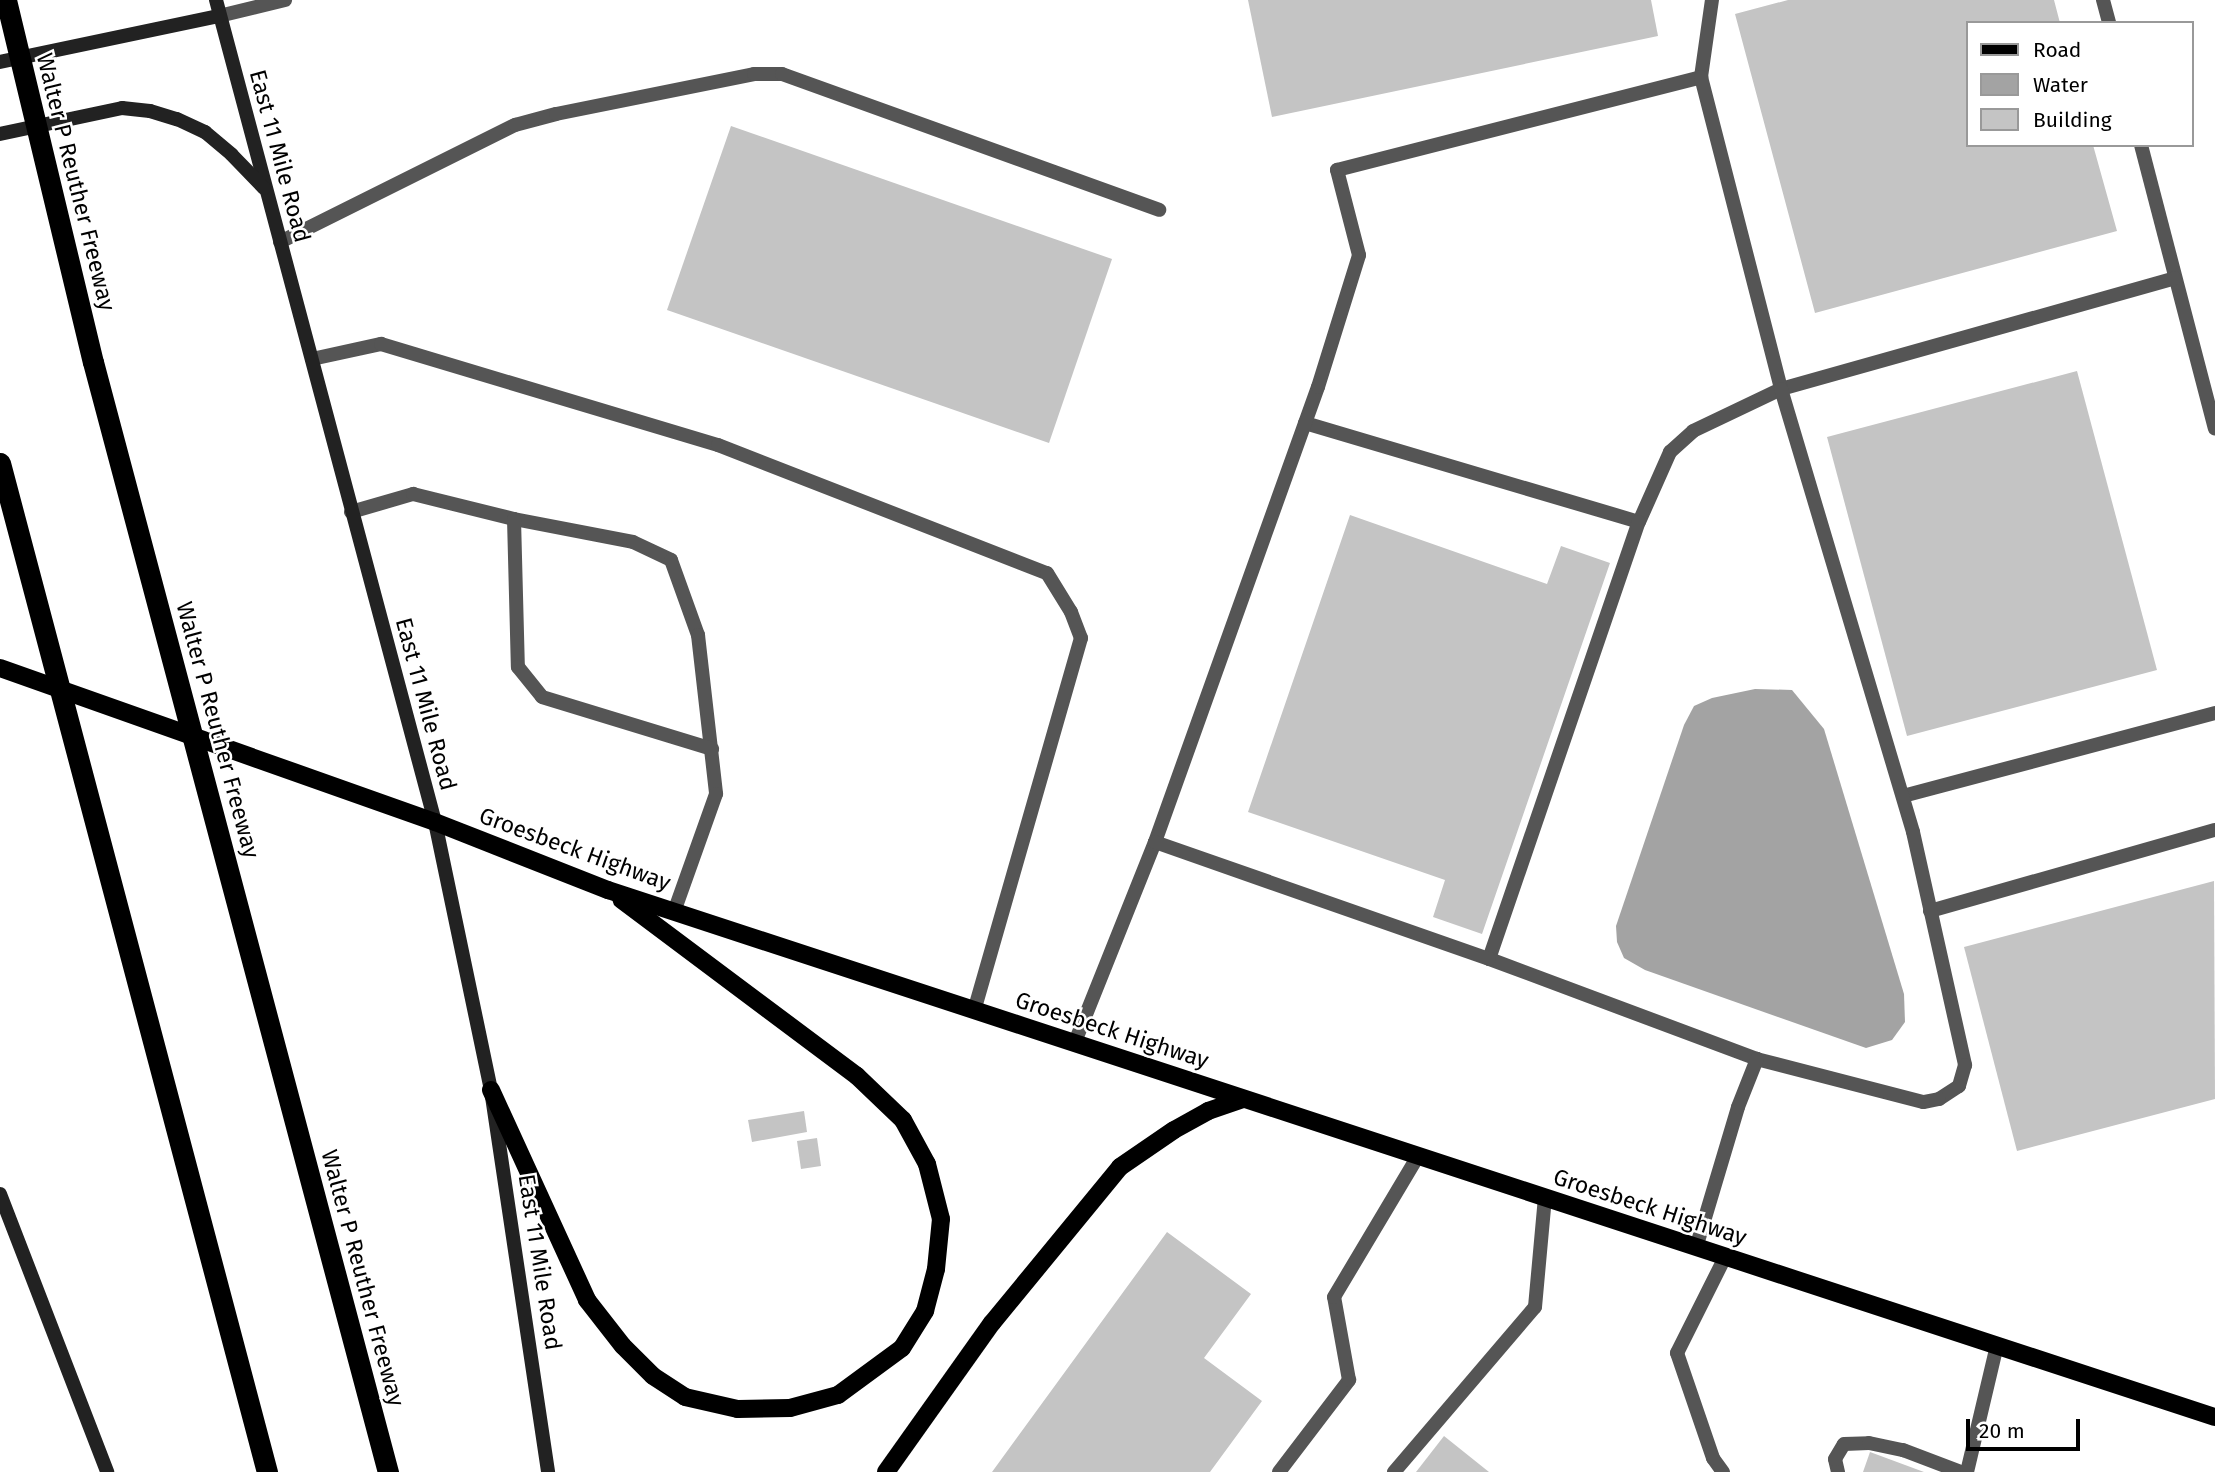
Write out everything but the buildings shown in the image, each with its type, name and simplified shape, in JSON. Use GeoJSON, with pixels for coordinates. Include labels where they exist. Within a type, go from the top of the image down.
{"type":"FeatureCollection","features":[{"type":"Feature","properties":{"kind":"highway","name":"Walter P Reuther Freeway"},"geometry":{"type":"LineString","coordinates":[[6,0],[96,375],[388,1472]]}},
{"type":"Feature","properties":{"kind":"highway"},"geometry":{"type":"LineString","coordinates":[[0,463],[267,1472]]}},
{"type":"Feature","properties":{"kind":"main road","name":"East 11 Mile Road"},"geometry":{"type":"LineString","coordinates":[[216,0],[435,822],[491,1090],[548,1472]]}},
{"type":"Feature","properties":{"kind":"main road"},"geometry":{"type":"LineString","coordinates":[[0,62],[219,16]]}},
{"type":"Feature","properties":{"kind":"main road"},"geometry":{"type":"LineString","coordinates":[[0,134],[122,108],[150,111],[177,118],[205,132],[265,189]]}},
{"type":"Feature","properties":{"kind":"main road","name":"Groesbeck Highway"},"geometry":{"type":"LineString","coordinates":[[0,668],[435,822],[608,890],[2215,1417]]}},
{"type":"Feature","properties":{"kind":"main road"},"geometry":{"type":"LineString","coordinates":[[491,1090],[587,1300],[638,1362],[653,1376],[685,1397],[738,1409],[790,1408],[838,1395],[902,1348],[925,1311],[936,1269],[941,1219],[927,1164],[903,1120],[857,1076],[608,890]]}},
{"type":"Feature","properties":{"kind":"main road"},"geometry":{"type":"LineString","coordinates":[[886,1472],[992,1323],[1120,1167],[1174,1130],[1208,1111],[1243,1100]]}},
{"type":"Feature","properties":{"kind":"main road"},"geometry":{"type":"LineString","coordinates":[[0,1194],[107,1472]]}},
{"type":"Feature","properties":{"kind":"street"},"geometry":{"type":"LineString","coordinates":[[219,16],[285,0]]}},
{"type":"Feature","properties":{"kind":"street"},"geometry":{"type":"LineString","coordinates":[[1155,842],[1489,959],[1757,1059],[1923,1102],[1939,1099],[1959,1086],[1965,1065],[1903,796],[1781,390],[1701,76],[1712,0]]}},
{"type":"Feature","properties":{"kind":"street"},"geometry":{"type":"LineString","coordinates":[[2103,0],[2108,21]]}},
{"type":"Feature","properties":{"kind":"street"},"geometry":{"type":"LineString","coordinates":[[280,242],[515,125],[556,114],[754,74],[782,75],[1159,210]]}},
{"type":"Feature","properties":{"kind":"street"},"geometry":{"type":"LineString","coordinates":[[1075,1042],[1155,842],[1305,423],[1359,255],[1337,170],[1701,76]]}},
{"type":"Feature","properties":{"kind":"street"},"geometry":{"type":"LineString","coordinates":[[2142,147],[2215,429]]}},
{"type":"Feature","properties":{"kind":"street"},"geometry":{"type":"LineString","coordinates":[[1489,959],[1639,523],[1670,452],[1693,431],[1781,390],[2175,278]]}},
{"type":"Feature","properties":{"kind":"street"},"geometry":{"type":"LineString","coordinates":[[312,359],[381,344],[718,444],[1047,573],[1071,612],[1081,638],[974,1010]]}},
{"type":"Feature","properties":{"kind":"street"},"geometry":{"type":"LineString","coordinates":[[1305,423],[1639,523]]}},
{"type":"Feature","properties":{"kind":"street"},"geometry":{"type":"LineString","coordinates":[[351,512],[413,494],[514,519],[633,542],[671,560],[698,635],[716,794],[674,912]]}},
{"type":"Feature","properties":{"kind":"street"},"geometry":{"type":"LineString","coordinates":[[514,519],[518,667],[542,697],[712,749]]}},
{"type":"Feature","properties":{"kind":"street"},"geometry":{"type":"LineString","coordinates":[[1903,796],[2215,713]]}},
{"type":"Feature","properties":{"kind":"street"},"geometry":{"type":"LineString","coordinates":[[1930,911],[2215,830]]}},
{"type":"Feature","properties":{"kind":"street"},"geometry":{"type":"LineString","coordinates":[[1696,1248],[1738,1107],[1757,1059]]}},
{"type":"Feature","properties":{"kind":"street"},"geometry":{"type":"LineString","coordinates":[[1279,1472],[1349,1380],[1334,1297],[1418,1156]]}},
{"type":"Feature","properties":{"kind":"street"},"geometry":{"type":"LineString","coordinates":[[1394,1472],[1535,1307],[1545,1198]]}},
{"type":"Feature","properties":{"kind":"street"},"geometry":{"type":"LineString","coordinates":[[1723,1472],[1713,1458],[1677,1353],[1725,1257]]}},
{"type":"Feature","properties":{"kind":"street"},"geometry":{"type":"LineString","coordinates":[[1966,1472],[1997,1345]]}},
{"type":"Feature","properties":{"kind":"street"},"geometry":{"type":"LineString","coordinates":[[1838,1472],[1835,1459],[1844,1444],[1870,1443],[1903,1450],[1961,1472]]}},
{"type":"Feature","properties":{"kind":"water"},"geometry":{"type":"Polygon","coordinates":[[[1755,689],[1792,690],[1824,729],[1904,994],[1905,1022],[1892,1040],[1866,1048],[1645,970],[1624,958],[1617,942],[1616,926],[1684,725],[1694,706],[1712,698],[1755,689]]]}}]}
